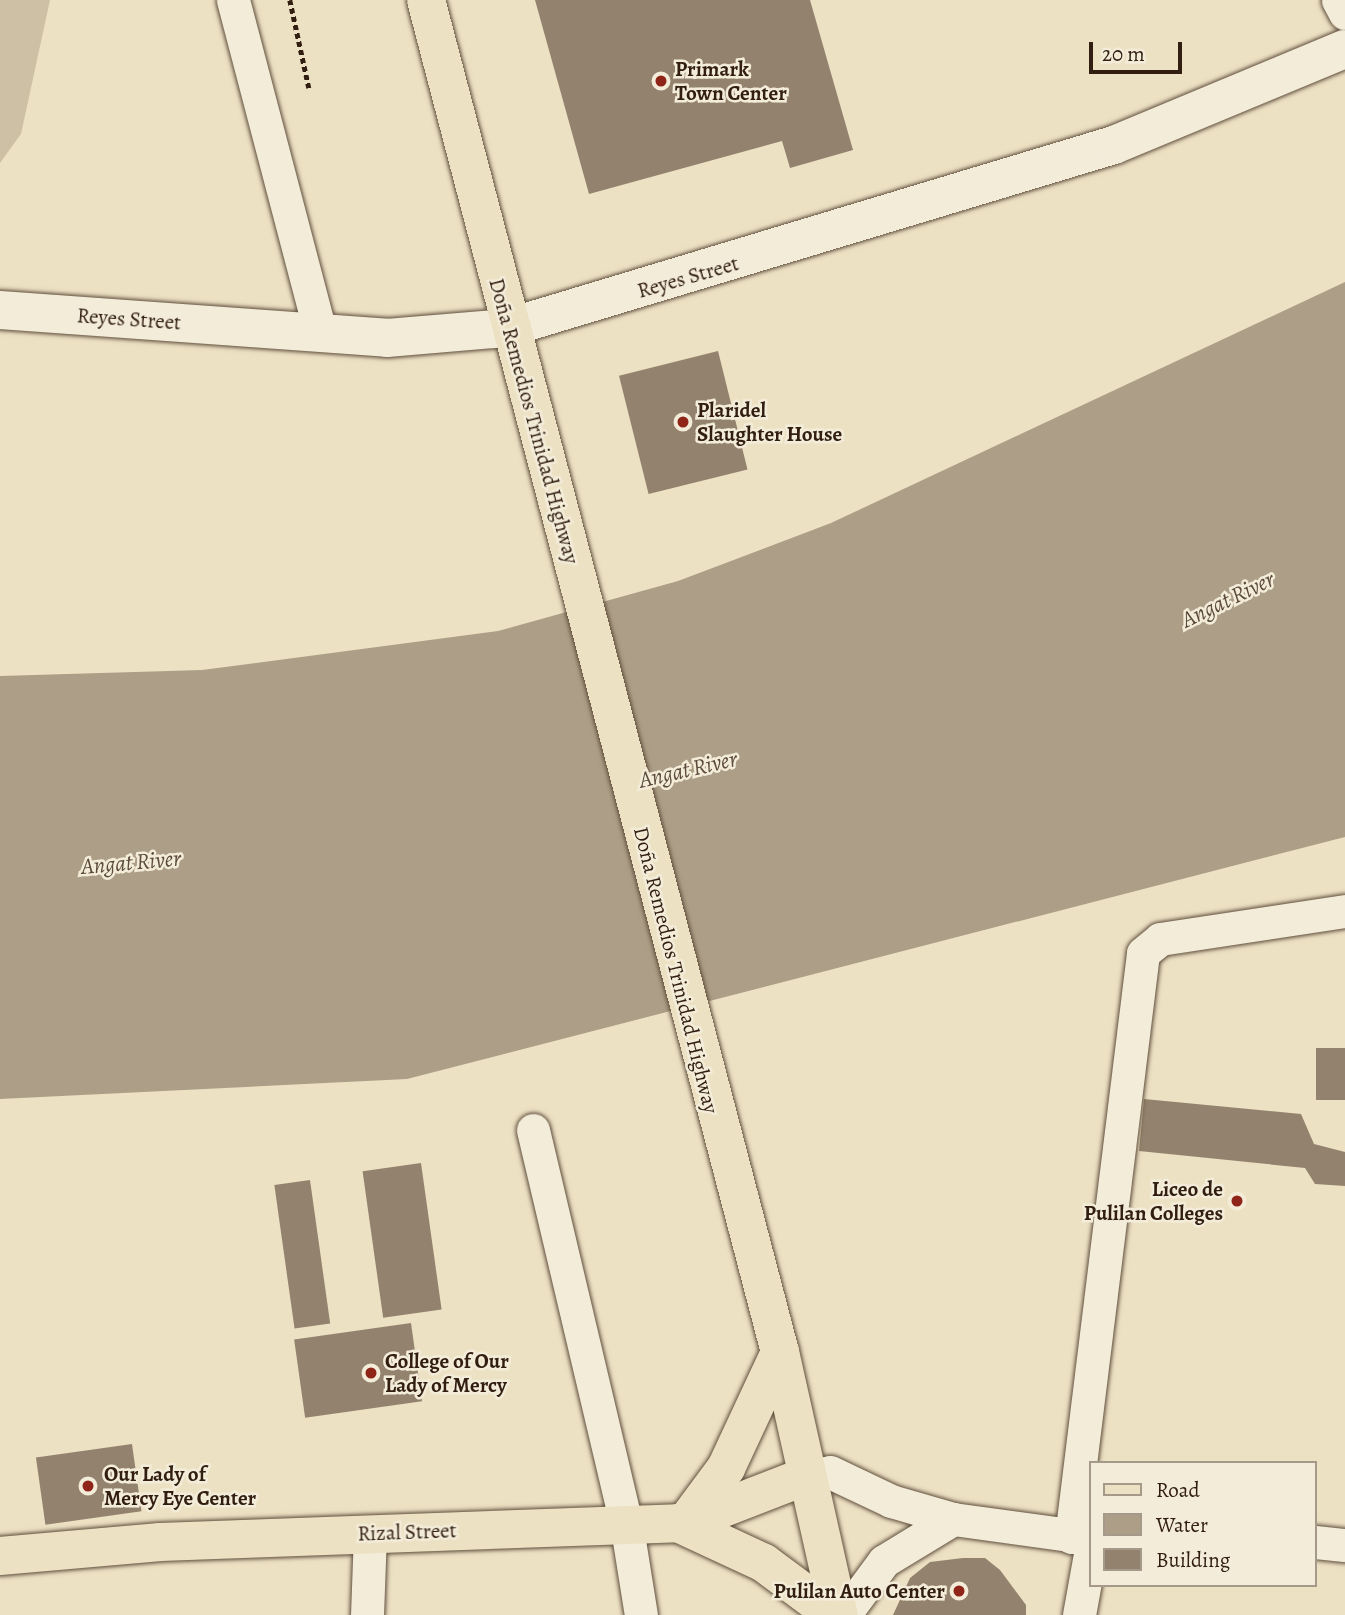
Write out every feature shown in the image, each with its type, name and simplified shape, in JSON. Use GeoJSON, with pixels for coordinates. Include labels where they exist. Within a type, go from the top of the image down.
{"type":"FeatureCollection","features":[{"type":"Feature","properties":{"kind":"main road","name":"Doña Remedios Trinidad Highway"},"geometry":{"type":"LineString","coordinates":[[426,0],[507,328],[546,464],[729,1173],[780,1352],[806,1476],[842,1615]]}},
{"type":"Feature","properties":{"kind":"main road"},"geometry":{"type":"LineString","coordinates":[[780,1352],[726,1468],[682,1523],[764,1563],[834,1615]]}},
{"type":"Feature","properties":{"kind":"main road","name":"Rizal Street"},"geometry":{"type":"LineString","coordinates":[[0,1556],[370,1533],[627,1528],[682,1523],[806,1476]]}},
{"type":"Feature","properties":{"kind":"street"},"geometry":{"type":"LineString","coordinates":[[233,0],[320,331]]}},
{"type":"Feature","properties":{"kind":"street"},"geometry":{"type":"LineString","coordinates":[[1338,0],[1345,13]]}},
{"type":"Feature","properties":{"kind":"street","name":"Reyes Street"},"geometry":{"type":"LineString","coordinates":[[0,310],[430,338],[507,328],[1114,145],[1345,48]]}},
{"type":"Feature","properties":{"kind":"street"},"geometry":{"type":"LineString","coordinates":[[1093,1461],[1143,953],[1160,939],[1345,911]]}},
{"type":"Feature","properties":{"kind":"street"},"geometry":{"type":"LineString","coordinates":[[533,1130],[627,1528],[641,1615]]}},
{"type":"Feature","properties":{"kind":"street"},"geometry":{"type":"LineString","coordinates":[[806,1476],[830,1472],[891,1501],[953,1519],[1085,1541]]}},
{"type":"Feature","properties":{"kind":"street"},"geometry":{"type":"LineString","coordinates":[[1079,1615],[1090,1490]]}},
{"type":"Feature","properties":{"kind":"street"},"geometry":{"type":"LineString","coordinates":[[842,1615],[884,1561],[953,1519]]}},
{"type":"Feature","properties":{"kind":"street"},"geometry":{"type":"LineString","coordinates":[[367,1615],[370,1533]]}},
{"type":"Feature","properties":{"kind":"street"},"geometry":{"type":"LineString","coordinates":[[1317,1542],[1345,1545]]}},
{"type":"Feature","properties":{"kind":"path"},"geometry":{"type":"LineString","coordinates":[[290,0],[309,88]]}},
{"type":"Feature","properties":{"kind":"shaded area"},"geometry":{"type":"Polygon","coordinates":[[[0,0],[50,0],[21,134],[0,163],[0,0]]]}},
{"type":"Feature","properties":{"kind":"water","name":"Angat River"},"geometry":{"type":"Polygon","coordinates":[[[1345,282],[1345,837],[407,1079],[0,1099],[0,676],[202,670],[498,631],[678,581],[831,523],[1345,282]]]}},
{"type":"Feature","properties":{"kind":"building"},"geometry":{"type":"Polygon","coordinates":[[[535,0],[810,0],[853,150],[790,168],[782,141],[589,194],[535,0]]]}},
{"type":"Feature","properties":{"kind":"building","name":"Plaridel Slaughter House"},"geometry":{"type":"Polygon","coordinates":[[[718,351],[748,469],[649,494],[619,376],[718,351]]]}},
{"type":"Feature","properties":{"kind":"building"},"geometry":{"type":"Polygon","coordinates":[[[1316,1048],[1345,1048],[1345,1100],[1316,1100],[1316,1048]]]}},
{"type":"Feature","properties":{"kind":"building"},"geometry":{"type":"Polygon","coordinates":[[[1144,1099],[1301,1114],[1314,1144],[1345,1152],[1345,1186],[1315,1184],[1305,1168],[1139,1151],[1144,1099]]]}},
{"type":"Feature","properties":{"kind":"building"},"geometry":{"type":"Polygon","coordinates":[[[421,1163],[442,1310],[383,1318],[363,1171],[421,1163]]]}},
{"type":"Feature","properties":{"kind":"building"},"geometry":{"type":"Polygon","coordinates":[[[310,1180],[330,1324],[295,1329],[274,1185],[310,1180]]]}},
{"type":"Feature","properties":{"kind":"building"},"geometry":{"type":"Polygon","coordinates":[[[411,1323],[422,1401],[305,1418],[294,1339],[411,1323]]]}},
{"type":"Feature","properties":{"kind":"building"},"geometry":{"type":"Polygon","coordinates":[[[132,1444],[141,1511],[45,1525],[36,1457],[132,1444]]]}},
{"type":"Feature","properties":{"kind":"building","name":"Pulilan Auto Center"},"geometry":{"type":"Polygon","coordinates":[[[985,1558],[1000,1570],[1026,1605],[1026,1615],[893,1615],[910,1578],[930,1562],[985,1558]]]}},
{"type":"Feature","properties":{"kind":"place","name":"Primark Town Center"},"geometry":{"type":"Point","coordinates":[661,81]}},
{"type":"Feature","properties":{"kind":"place","name":"Plaridel Slaughter House"},"geometry":{"type":"Point","coordinates":[683,422]}},
{"type":"Feature","properties":{"kind":"place","name":"Liceo de Pulilan Colleges"},"geometry":{"type":"Point","coordinates":[1237,1201]}},
{"type":"Feature","properties":{"kind":"place","name":"College of Our Lady of Mercy"},"geometry":{"type":"Point","coordinates":[371,1373]}},
{"type":"Feature","properties":{"kind":"place","name":"Our Lady of Mercy Eye Center"},"geometry":{"type":"Point","coordinates":[88,1486]}},
{"type":"Feature","properties":{"kind":"place","name":"Pulilan Auto Center"},"geometry":{"type":"Point","coordinates":[959,1591]}}]}
